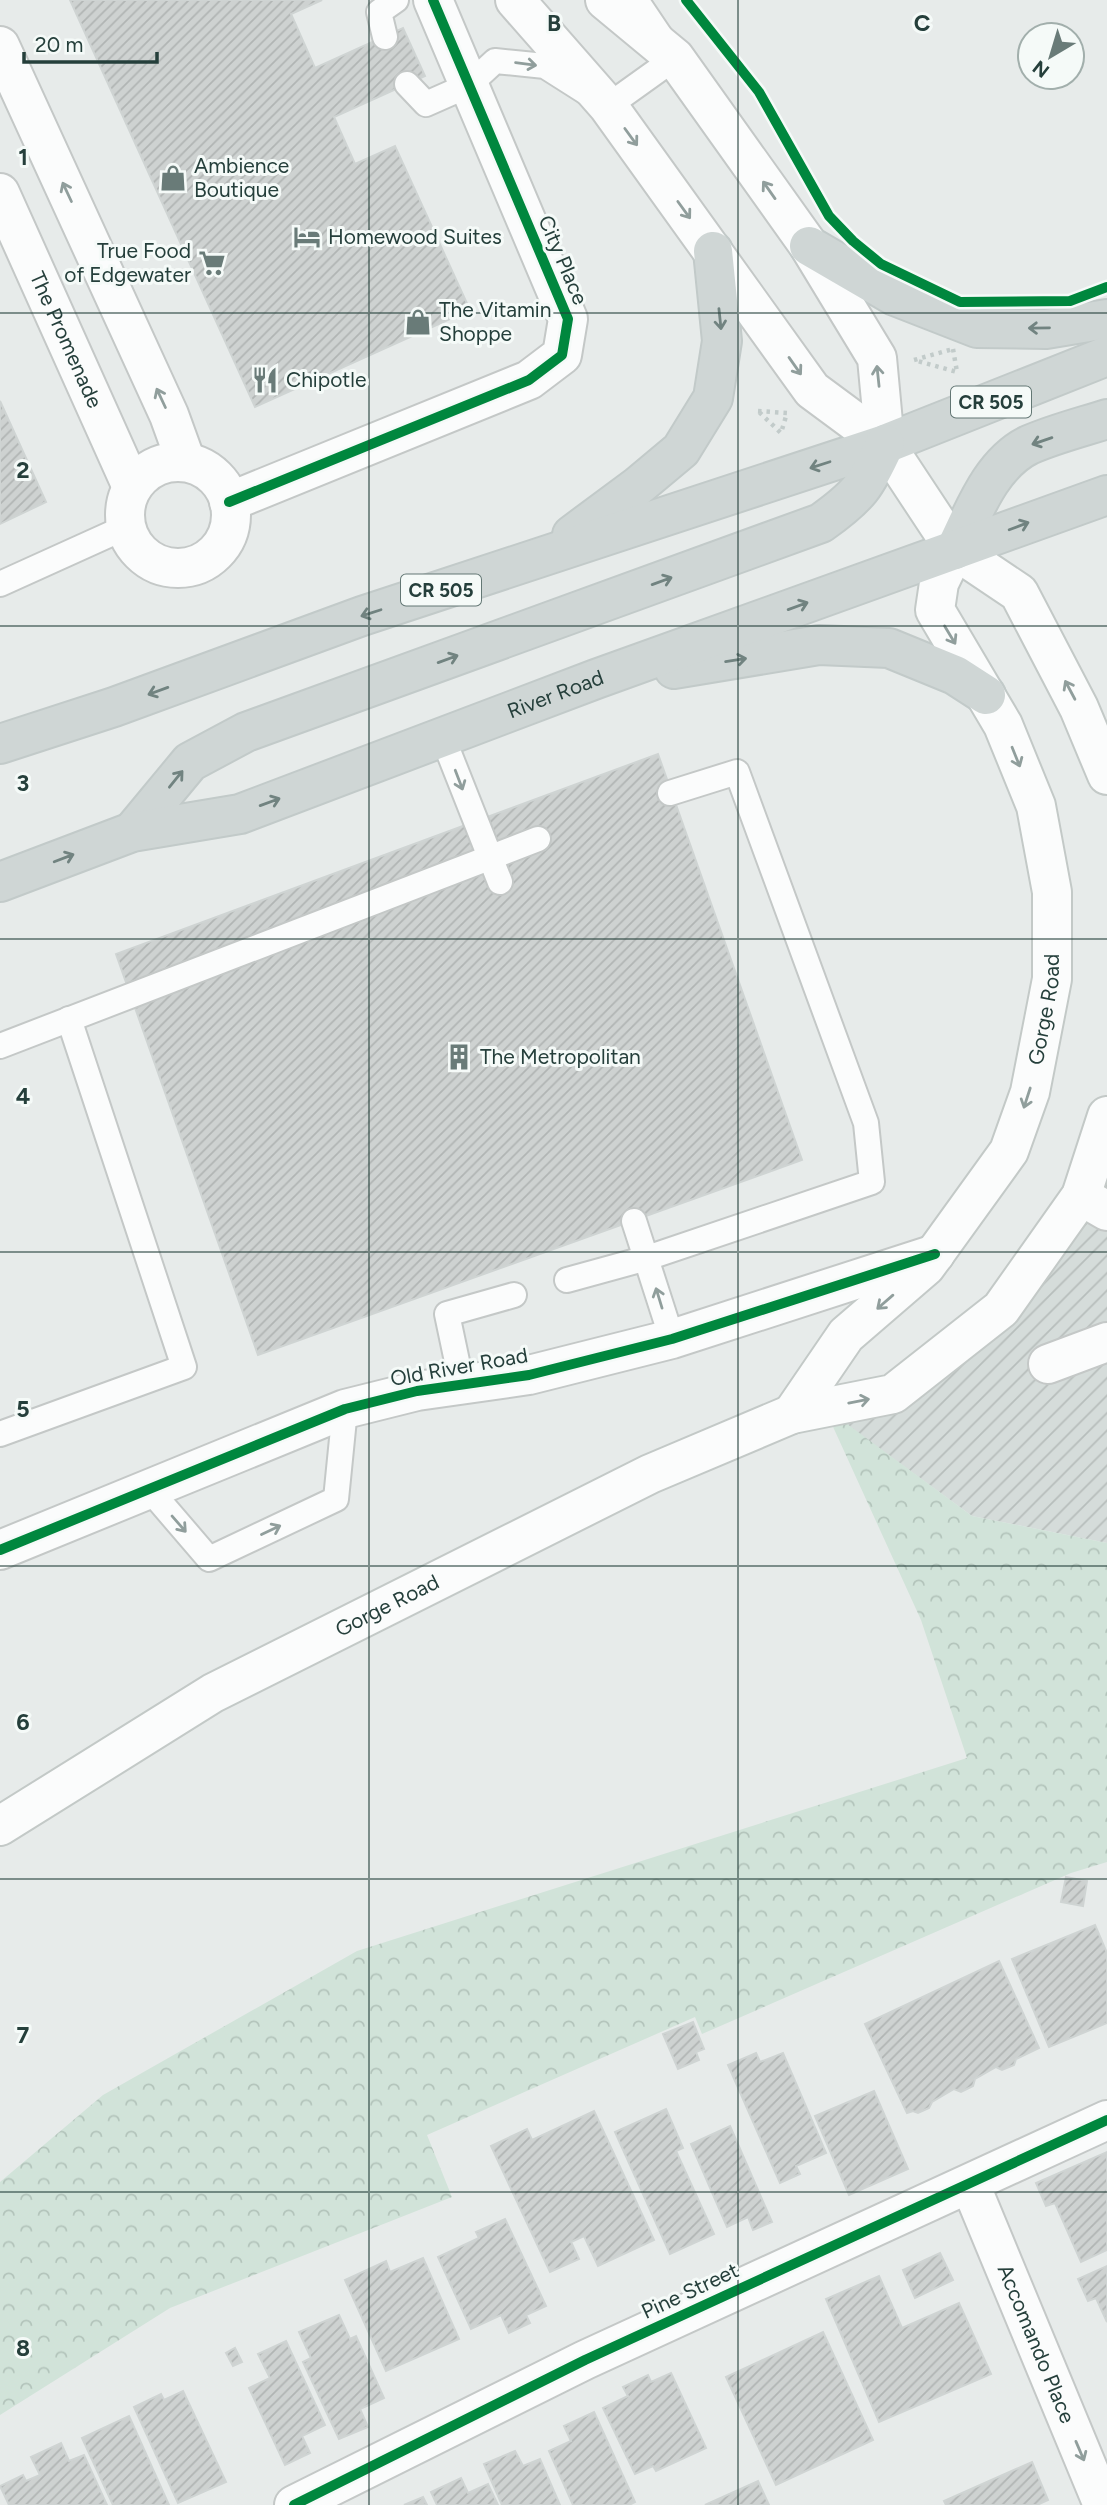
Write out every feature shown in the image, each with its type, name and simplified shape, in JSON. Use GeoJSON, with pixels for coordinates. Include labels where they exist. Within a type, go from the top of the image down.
{"type":"FeatureCollection","features":[{"type":"Feature","properties":{"kind":"main road"},"geometry":{"type":"LineString","coordinates":[[809,246],[895,296],[977,328],[1046,329],[1107,319]]}},
{"type":"Feature","properties":{"kind":"main road"},"geometry":{"type":"LineString","coordinates":[[545,555],[638,486],[681,450],[713,398],[723,341],[713,251]]}},
{"type":"Feature","properties":{"kind":"main road","name":"CR 505"},"geometry":{"type":"LineString","coordinates":[[0,744],[114,707],[362,616],[885,444],[1107,356]]}},
{"type":"Feature","properties":{"kind":"main road"},"geometry":{"type":"LineString","coordinates":[[955,550],[979,500],[1003,465],[1028,446],[1107,419]]}},
{"type":"Feature","properties":{"kind":"main road"},"geometry":{"type":"LineString","coordinates":[[132,832],[190,762],[246,732],[821,523],[848,505],[870,479],[885,444]]}},
{"type":"Feature","properties":{"kind":"main road","name":"River Road"},"geometry":{"type":"LineString","coordinates":[[0,882],[132,832],[240,814],[596,680],[1107,495]]}},
{"type":"Feature","properties":{"kind":"main road"},"geometry":{"type":"LineString","coordinates":[[596,680],[818,645],[889,649],[954,676],[986,695]]}},
{"type":"Feature","properties":{"kind":"street","name":"City Place"},"geometry":{"type":"LineString","coordinates":[[229,502],[529,380],[562,355],[568,319],[433,0]]}},
{"type":"Feature","properties":{"kind":"street"},"geometry":{"type":"LineString","coordinates":[[514,0],[608,106],[812,390],[885,444],[955,550],[1019,593],[1079,708],[1107,775]]}},
{"type":"Feature","properties":{"kind":"street"},"geometry":{"type":"LineString","coordinates":[[605,0],[675,58],[809,246],[877,358],[885,444]]}},
{"type":"Feature","properties":{"kind":"street"},"geometry":{"type":"LineString","coordinates":[[0,46],[169,415],[186,462]]}},
{"type":"Feature","properties":{"kind":"street","name":"The Promenade"},"geometry":{"type":"LineString","coordinates":[[0,193],[132,487]]}},
{"type":"Feature","properties":{"kind":"street"},"geometry":{"type":"LineString","coordinates":[[186,462],[205,469],[221,483],[229,502],[230,522],[223,542],[209,558],[191,566],[170,567],[150,560],[135,546],[126,527],[125,507],[132,487],[146,472],[165,463],[186,462]]}},
{"type":"Feature","properties":{"kind":"street","name":"Gorge Road"},"geometry":{"type":"LineString","coordinates":[[792,1414],[846,1335],[926,1266],[1009,1151],[1030,1092],[1052,979],[1052,892],[1036,806],[1003,725],[935,610],[939,583],[955,550]]}},
{"type":"Feature","properties":{"kind":"street","name":"Gorge Road"},"geometry":{"type":"LineString","coordinates":[[0,1826],[213,1693],[650,1474],[792,1414],[892,1394],[1001,1309],[1094,1203],[1107,1116]]}},
{"type":"Feature","properties":{"kind":"street","name":"Old River Road"},"geometry":{"type":"LineString","coordinates":[[0,1550],[345,1409],[417,1391],[529,1375],[671,1339],[935,1254]]}},
{"type":"Feature","properties":{"kind":"street"},"geometry":{"type":"LineString","coordinates":[[1048,1364],[1107,1342]]}},
{"type":"Feature","properties":{"kind":"street","name":"Pine Street"},"geometry":{"type":"LineString","coordinates":[[294,2505],[585,2360],[1107,2120]]}},
{"type":"Feature","properties":{"kind":"street","name":"Accomando Place"},"geometry":{"type":"LineString","coordinates":[[970,2184],[1103,2505]]}},
{"type":"Feature","properties":{"kind":"lane"},"geometry":{"type":"LineString","coordinates":[[384,37],[379,12],[396,0]]}},
{"type":"Feature","properties":{"kind":"lane"},"geometry":{"type":"LineString","coordinates":[[407,84],[426,104],[469,85],[495,61],[545,66],[608,106],[675,58],[636,0]]}},
{"type":"Feature","properties":{"kind":"lane"},"geometry":{"type":"LineString","coordinates":[[0,584],[126,527]]}},
{"type":"Feature","properties":{"kind":"lane"},"geometry":{"type":"LineString","coordinates":[[443,738],[500,882]]}},
{"type":"Feature","properties":{"kind":"lane"},"geometry":{"type":"LineString","coordinates":[[567,1280],[647,1258],[872,1182],[866,1123],[737,772],[670,793]]}},
{"type":"Feature","properties":{"kind":"lane"},"geometry":{"type":"LineString","coordinates":[[0,1045],[538,839]]}},
{"type":"Feature","properties":{"kind":"lane"},"geometry":{"type":"LineString","coordinates":[[0,1434],[184,1367],[69,1019]]}},
{"type":"Feature","properties":{"kind":"lane"},"geometry":{"type":"LineString","coordinates":[[634,1221],[671,1339]]}},
{"type":"Feature","properties":{"kind":"lane"},"geometry":{"type":"LineString","coordinates":[[462,1385],[446,1314],[514,1295]]}},
{"type":"Feature","properties":{"kind":"lane"},"geometry":{"type":"LineString","coordinates":[[149,1489],[209,1559],[336,1499],[345,1409]]}},
{"type":"Feature","properties":{"kind":"path"},"geometry":{"type":"LineString","coordinates":[[914,360],[957,372]]}},
{"type":"Feature","properties":{"kind":"path"},"geometry":{"type":"LineString","coordinates":[[758,411],[781,433]]}},
{"type":"Feature","properties":{"kind":"shaded area"},"geometry":{"type":"Polygon","coordinates":[[[1107,1116],[1107,1543],[972,1516],[824,1408],[893,1394],[1001,1309],[1107,1116]]]}},
{"type":"Feature","properties":{"kind":"green space"},"geometry":{"type":"Polygon","coordinates":[[[824,1407],[972,1516],[1107,1543],[1107,1862],[1071,1873],[702,2034],[695,2017],[427,2135],[452,2197],[170,2308],[0,2415],[0,2182],[103,2095],[357,1951],[967,1758],[921,1620],[824,1407]]]}},
{"type":"Feature","properties":{"kind":"building","name":"Homewood Suites"},"geometry":{"type":"Polygon","coordinates":[[[70,0],[322,0],[291,14],[315,68],[403,28],[425,76],[334,117],[355,164],[395,146],[470,310],[255,407],[70,0]]]}},
{"type":"Feature","properties":{"kind":"building"},"geometry":{"type":"Polygon","coordinates":[[[0,401],[46,502],[0,524],[0,401]]]}},
{"type":"Feature","properties":{"kind":"building","name":"The Metropolitan"},"geometry":{"type":"Polygon","coordinates":[[[658,754],[802,1160],[258,1355],[116,954],[658,754]]]}},
{"type":"Feature","properties":{"kind":"building"},"geometry":{"type":"Polygon","coordinates":[[[1066,1877],[1087,1881],[1083,1906],[1061,1902],[1066,1877]]]}},
{"type":"Feature","properties":{"kind":"building"},"geometry":{"type":"Polygon","coordinates":[[[1095,1925],[1107,1953],[1107,2023],[1049,2047],[1012,1959],[1095,1925]]]}},
{"type":"Feature","properties":{"kind":"building"},"geometry":{"type":"Polygon","coordinates":[[[999,1961],[1039,2048],[1016,2059],[1014,2065],[1002,2070],[996,2067],[975,2079],[973,2086],[961,2092],[954,2089],[932,2102],[929,2108],[918,2113],[907,2113],[865,2024],[999,1961]]]}},
{"type":"Feature","properties":{"kind":"building"},"geometry":{"type":"Polygon","coordinates":[[[693,2022],[704,2049],[696,2052],[699,2060],[678,2069],[663,2034],[693,2022]]]}},
{"type":"Feature","properties":{"kind":"building"},"geometry":{"type":"Polygon","coordinates":[[[756,2053],[760,2062],[783,2053],[826,2153],[796,2166],[800,2174],[780,2183],[728,2065],[756,2053]]]}},
{"type":"Feature","properties":{"kind":"building"},"geometry":{"type":"Polygon","coordinates":[[[874,2091],[908,2169],[849,2195],[815,2116],[874,2091]]]}},
{"type":"Feature","properties":{"kind":"building"},"geometry":{"type":"Polygon","coordinates":[[[666,2109],[683,2148],[676,2151],[714,2234],[670,2254],[615,2132],[666,2109]]]}},
{"type":"Feature","properties":{"kind":"building"},"geometry":{"type":"Polygon","coordinates":[[[594,2111],[654,2240],[598,2266],[584,2236],[571,2242],[579,2259],[550,2272],[491,2146],[527,2129],[532,2140],[594,2111]]]}},
{"type":"Feature","properties":{"kind":"building"},"geometry":{"type":"Polygon","coordinates":[[[730,2126],[772,2222],[753,2230],[748,2217],[727,2227],[691,2144],[730,2126]]]}},
{"type":"Feature","properties":{"kind":"building"},"geometry":{"type":"Polygon","coordinates":[[[1107,2152],[1107,2250],[1081,2262],[1055,2203],[1046,2206],[1036,2183],[1107,2152]]]}},
{"type":"Feature","properties":{"kind":"building"},"geometry":{"type":"Polygon","coordinates":[[[505,2219],[546,2306],[526,2315],[530,2323],[509,2333],[501,2315],[471,2329],[438,2257],[479,2238],[476,2232],[505,2219]]]}},
{"type":"Feature","properties":{"kind":"building"},"geometry":{"type":"Polygon","coordinates":[[[940,2253],[953,2280],[915,2298],[903,2270],[940,2253]]]}},
{"type":"Feature","properties":{"kind":"building"},"geometry":{"type":"Polygon","coordinates":[[[423,2258],[459,2339],[386,2371],[345,2280],[386,2261],[390,2272],[423,2258]]]}},
{"type":"Feature","properties":{"kind":"building"},"geometry":{"type":"Polygon","coordinates":[[[1107,2266],[1107,2322],[1096,2298],[1088,2301],[1078,2279],[1107,2266]]]}},
{"type":"Feature","properties":{"kind":"building"},"geometry":{"type":"Polygon","coordinates":[[[879,2276],[902,2328],[959,2303],[991,2374],[879,2422],[826,2299],[879,2276]]]}},
{"type":"Feature","properties":{"kind":"building"},"geometry":{"type":"Polygon","coordinates":[[[339,2315],[350,2339],[356,2336],[384,2398],[360,2409],[368,2427],[339,2439],[303,2362],[311,2358],[299,2332],[339,2315]]]}},
{"type":"Feature","properties":{"kind":"building"},"geometry":{"type":"Polygon","coordinates":[[[823,2332],[873,2440],[776,2485],[726,2377],[823,2332]]]}},
{"type":"Feature","properties":{"kind":"building"},"geometry":{"type":"Polygon","coordinates":[[[286,2341],[325,2425],[302,2436],[310,2453],[285,2465],[249,2388],[270,2378],[258,2354],[286,2341]]]}},
{"type":"Feature","properties":{"kind":"building"},"geometry":{"type":"Polygon","coordinates":[[[235,2348],[242,2362],[233,2366],[226,2353],[235,2348]]]}},
{"type":"Feature","properties":{"kind":"building"},"geometry":{"type":"Polygon","coordinates":[[[671,2373],[706,2448],[656,2471],[653,2466],[635,2474],[603,2408],[628,2396],[623,2387],[648,2375],[651,2382],[671,2373]]]}},
{"type":"Feature","properties":{"kind":"building"},"geometry":{"type":"Polygon","coordinates":[[[183,2391],[226,2482],[178,2503],[134,2407],[161,2394],[164,2400],[183,2391]]]}},
{"type":"Feature","properties":{"kind":"building"},"geometry":{"type":"Polygon","coordinates":[[[594,2412],[635,2502],[629,2505],[573,2505],[549,2451],[571,2441],[564,2426],[594,2412]]]}},
{"type":"Feature","properties":{"kind":"building"},"geometry":{"type":"Polygon","coordinates":[[[129,2416],[169,2505],[113,2505],[82,2438],[129,2416]]]}},
{"type":"Feature","properties":{"kind":"building"},"geometry":{"type":"Polygon","coordinates":[[[61,2443],[69,2461],[84,2455],[107,2505],[9,2505],[0,2486],[23,2475],[26,2481],[40,2475],[31,2457],[61,2443]]]}},
{"type":"Feature","properties":{"kind":"building"},"geometry":{"type":"Polygon","coordinates":[[[515,2451],[523,2466],[540,2459],[560,2505],[502,2505],[484,2464],[515,2451]]]}},
{"type":"Feature","properties":{"kind":"building"},"geometry":{"type":"Polygon","coordinates":[[[1032,2462],[1048,2500],[1037,2505],[946,2505],[944,2501],[1032,2462]]]}},
{"type":"Feature","properties":{"kind":"building"},"geometry":{"type":"Polygon","coordinates":[[[461,2478],[468,2493],[488,2484],[498,2505],[437,2505],[431,2492],[461,2478]]]}},
{"type":"Feature","properties":{"kind":"building"},"geometry":{"type":"Polygon","coordinates":[[[758,2481],[769,2505],[705,2505],[758,2481]]]}},
{"type":"Feature","properties":{"kind":"building"},"geometry":{"type":"Polygon","coordinates":[[[423,2497],[427,2505],[404,2505],[423,2497]]]}},
{"type":"Feature","properties":{"kind":"cycle path"},"geometry":{"type":"LineString","coordinates":[[229,502],[529,380],[562,355],[568,319],[433,0]]}},
{"type":"Feature","properties":{"kind":"cycle path"},"geometry":{"type":"LineString","coordinates":[[686,0],[759,92],[829,216],[881,264],[960,302],[1070,301],[1107,287]]}},
{"type":"Feature","properties":{"kind":"cycle path"},"geometry":{"type":"LineString","coordinates":[[0,1550],[345,1409],[417,1391],[529,1375],[672,1339],[935,1254]]}},
{"type":"Feature","properties":{"kind":"cycle path"},"geometry":{"type":"LineString","coordinates":[[294,2505],[585,2360],[1107,2120]]}},
{"type":"Feature","properties":{"kind":"place","name":"Ambience Boutique"},"geometry":{"type":"Point","coordinates":[173,178]}},
{"type":"Feature","properties":{"kind":"place","name":"Homewood Suites"},"geometry":{"type":"Point","coordinates":[307,237]}},
{"type":"Feature","properties":{"kind":"place","name":"True Food of Edgewater"},"geometry":{"type":"Point","coordinates":[212,263]}},
{"type":"Feature","properties":{"kind":"place","name":"The Vitamin Shoppe"},"geometry":{"type":"Point","coordinates":[418,322]}},
{"type":"Feature","properties":{"kind":"place","name":"Chipotle"},"geometry":{"type":"Point","coordinates":[265,380]}},
{"type":"Feature","properties":{"kind":"place","name":"The Metropolitan"},"geometry":{"type":"Point","coordinates":[459,1057]}}]}
